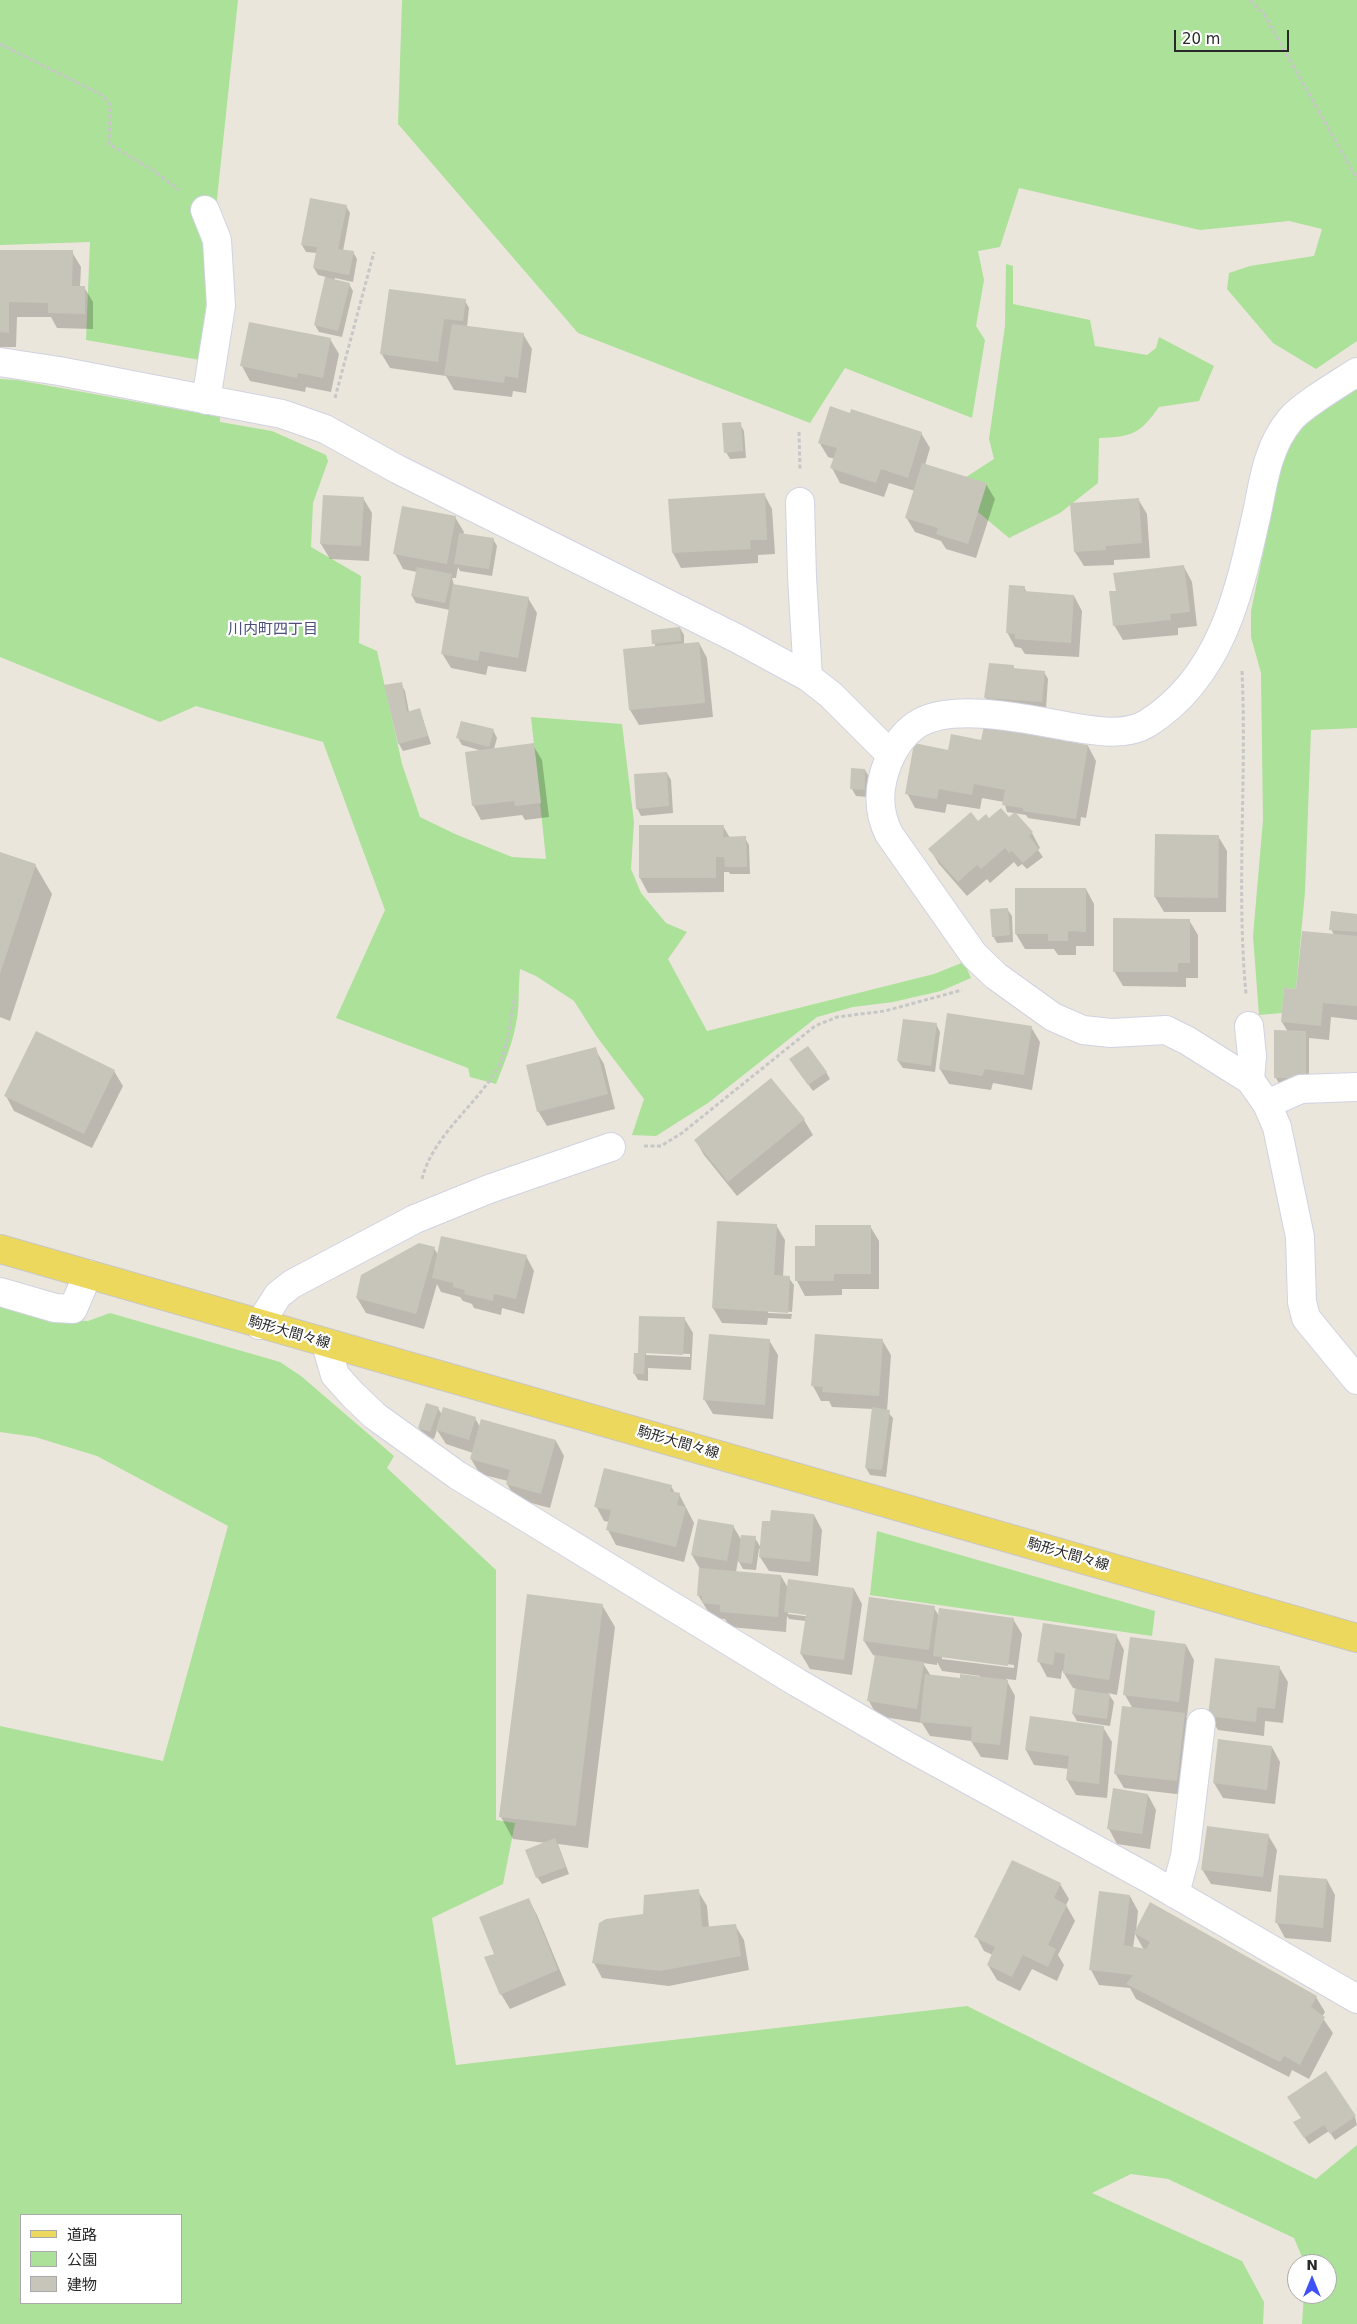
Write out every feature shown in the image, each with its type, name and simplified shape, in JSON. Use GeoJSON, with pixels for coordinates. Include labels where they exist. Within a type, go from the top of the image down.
{"type":"FeatureCollection","features":[{"type":"Feature","properties":{"kind":"main road","name":"駒形大間々線"},"geometry":{"type":"LineString","coordinates":[[0,1249],[259,1325],[1357,1638]]}},
{"type":"Feature","properties":{"kind":"street"},"geometry":{"type":"LineString","coordinates":[[205,210],[217,240],[221,306],[206,400]]}},
{"type":"Feature","properties":{"kind":"street"},"geometry":{"type":"LineString","coordinates":[[0,362],[59,371],[282,414],[325,429],[406,473],[730,635],[808,677],[831,695],[891,755]]}},
{"type":"Feature","properties":{"kind":"street"},"geometry":{"type":"LineString","coordinates":[[1357,372],[1290,419],[1272,449],[1238,589],[1226,624],[1218,646],[1201,673],[1182,697],[1146,724],[1132,729],[1101,732],[990,713],[955,715],[918,724],[904,735],[891,755],[883,773],[879,792],[882,819],[885,826],[974,954],[996,976],[1053,1017],[1083,1030],[1111,1033],[1166,1030],[1188,1041],[1250,1080],[1267,1104],[1277,1127],[1298,1224],[1302,1302],[1306,1318],[1357,1380]]}},
{"type":"Feature","properties":{"kind":"street"},"geometry":{"type":"LineString","coordinates":[[800,502],[808,677]]}},
{"type":"Feature","properties":{"kind":"street"},"geometry":{"type":"LineString","coordinates":[[1249,1026],[1252,1056],[1250,1080]]}},
{"type":"Feature","properties":{"kind":"street"},"geometry":{"type":"LineString","coordinates":[[1267,1104],[1300,1089],[1357,1087]]}},
{"type":"Feature","properties":{"kind":"street"},"geometry":{"type":"LineString","coordinates":[[259,1325],[278,1295],[292,1284],[414,1219],[488,1189],[611,1147]]}},
{"type":"Feature","properties":{"kind":"street"},"geometry":{"type":"LineString","coordinates":[[0,1292],[55,1308],[73,1309],[88,1274]]}},
{"type":"Feature","properties":{"kind":"street"},"geometry":{"type":"LineString","coordinates":[[326,1344],[335,1375],[353,1395],[375,1416],[457,1475],[798,1683],[907,1746],[1175,1894],[1357,1999]]}},
{"type":"Feature","properties":{"kind":"street"},"geometry":{"type":"LineString","coordinates":[[1175,1894],[1185,1856],[1201,1723]]}},
{"type":"Feature","properties":{"kind":"path"},"geometry":{"type":"LineString","coordinates":[[1250,0],[1264,14],[1357,179]]}},
{"type":"Feature","properties":{"kind":"path"},"geometry":{"type":"LineString","coordinates":[[0,44],[102,95],[110,106],[109,144],[154,171],[205,210]]}},
{"type":"Feature","properties":{"kind":"path"},"geometry":{"type":"LineString","coordinates":[[325,429],[340,384],[374,252]]}},
{"type":"Feature","properties":{"kind":"path"},"geometry":{"type":"LineString","coordinates":[[1226,624],[1238,650],[1242,667],[1244,830],[1240,920],[1249,1026]]}},
{"type":"Feature","properties":{"kind":"path"},"geometry":{"type":"LineString","coordinates":[[611,1147],[661,1146],[704,1116],[815,1026],[837,1017],[885,1011],[979,986],[996,976]]}},
{"type":"Feature","properties":{"kind":"path"},"geometry":{"type":"LineString","coordinates":[[414,1219],[424,1171],[435,1148],[497,1070],[506,1042],[515,996]]}},
{"type":"Feature","properties":{"kind":"green space"},"geometry":{"type":"Polygon","coordinates":[[[0,0],[238,0],[200,360],[86,340],[90,242],[0,245],[0,0]]]}},
{"type":"Feature","properties":{"kind":"green space"},"geometry":{"type":"Polygon","coordinates":[[[402,0],[1357,0],[1357,341],[1316,369],[1273,343],[1227,289],[1229,273],[1250,266],[1314,256],[1322,229],[1289,221],[1200,230],[1019,188],[1000,247],[978,251],[984,280],[976,326],[985,340],[972,418],[845,368],[810,423],[578,333],[398,124],[402,0]]]}},
{"type":"Feature","properties":{"kind":"green space"},"geometry":{"type":"Polygon","coordinates":[[[1006,264],[1013,266],[1013,304],[1090,320],[1095,346],[1147,355],[1156,348],[1159,337],[1214,366],[1199,401],[1159,407],[1146,423],[1134,432],[1120,437],[1099,438],[1098,483],[1060,513],[1009,538],[978,512],[966,477],[994,459],[989,439],[1005,326],[1006,264]]]}},
{"type":"Feature","properties":{"kind":"green space"},"geometry":{"type":"Polygon","coordinates":[[[0,379],[17,380],[220,417],[220,422],[272,431],[326,455],[328,461],[313,503],[311,547],[361,576],[359,643],[377,651],[402,764],[420,817],[455,834],[512,857],[546,859],[531,717],[622,724],[634,822],[631,869],[641,893],[666,923],[687,932],[668,959],[707,1031],[934,974],[964,962],[971,978],[941,991],[893,1002],[853,1007],[817,1017],[708,1103],[656,1136],[632,1135],[644,1099],[597,1037],[574,1001],[536,976],[520,969],[516,1024],[510,1047],[496,1084],[470,1077],[468,1068],[336,1018],[385,910],[323,742],[196,706],[160,722],[0,657],[0,379]]]}},
{"type":"Feature","properties":{"kind":"green space"},"geometry":{"type":"Polygon","coordinates":[[[1357,388],[1357,728],[1311,730],[1305,892],[1296,989],[1284,988],[1282,1013],[1259,1015],[1253,936],[1263,820],[1261,673],[1251,637],[1251,611],[1283,457],[1296,433],[1313,416],[1357,388]]]}},
{"type":"Feature","properties":{"kind":"green space"},"geometry":{"type":"Polygon","coordinates":[[[0,1303],[59,1319],[88,1321],[110,1313],[280,1362],[301,1376],[394,1456],[387,1468],[496,1570],[496,1820],[515,1823],[503,1884],[432,1918],[456,2065],[967,2006],[1316,2179],[1357,2145],[1357,2324],[1302,2324],[1303,2304],[1337,2304],[1337,2254],[1301,2254],[1294,2238],[1168,2179],[1131,2174],[1092,2193],[1242,2261],[1264,2302],[1263,2324],[0,2324],[0,1726],[163,1761],[228,1526],[97,1456],[35,1437],[0,1432],[0,1303]]]}},
{"type":"Feature","properties":{"kind":"green space"},"geometry":{"type":"Polygon","coordinates":[[[877,1531],[1155,1611],[1152,1636],[870,1595],[877,1531]]]}},
{"type":"Feature","properties":{"kind":"building"},"geometry":{"type":"Polygon","coordinates":[[[310,198],[347,205],[338,249],[354,251],[349,275],[313,268],[317,247],[301,245],[310,198]]]}},
{"type":"Feature","properties":{"kind":"building"},"geometry":{"type":"Polygon","coordinates":[[[0,250],[73,250],[72,286],[85,286],[85,314],[48,313],[48,303],[9,302],[9,333],[0,332],[0,250]]]}},
{"type":"Feature","properties":{"kind":"building"},"geometry":{"type":"Polygon","coordinates":[[[325,277],[350,283],[338,331],[314,325],[325,277]]]}},
{"type":"Feature","properties":{"kind":"building"},"geometry":{"type":"Polygon","coordinates":[[[389,289],[466,299],[463,321],[444,319],[438,362],[380,354],[389,289]]]}},
{"type":"Feature","properties":{"kind":"building"},"geometry":{"type":"Polygon","coordinates":[[[249,322],[331,338],[323,378],[298,373],[297,378],[240,366],[249,322]]]}},
{"type":"Feature","properties":{"kind":"building"},"geometry":{"type":"Polygon","coordinates":[[[452,324],[524,333],[518,378],[505,376],[504,383],[444,375],[452,324]]]}},
{"type":"Feature","properties":{"kind":"building"},"geometry":{"type":"Polygon","coordinates":[[[830,406],[850,413],[851,409],[922,432],[908,478],[881,469],[876,483],[830,468],[837,448],[818,443],[830,406]]]}},
{"type":"Feature","properties":{"kind":"building"},"geometry":{"type":"Polygon","coordinates":[[[741,422],[743,451],[724,453],[722,423],[741,422]]]}},
{"type":"Feature","properties":{"kind":"building"},"geometry":{"type":"Polygon","coordinates":[[[922,463],[987,483],[968,544],[936,534],[938,528],[905,518],[922,463]]]}},
{"type":"Feature","properties":{"kind":"building"},"geometry":{"type":"Polygon","coordinates":[[[765,493],[767,540],[750,540],[751,549],[672,553],[668,499],[765,493]]]}},
{"type":"Feature","properties":{"kind":"building"},"geometry":{"type":"Polygon","coordinates":[[[323,495],[364,497],[361,546],[320,544],[323,495]]]}},
{"type":"Feature","properties":{"kind":"building"},"geometry":{"type":"Polygon","coordinates":[[[1139,498],[1142,543],[1106,546],[1106,550],[1074,552],[1070,503],[1139,498]]]}},
{"type":"Feature","properties":{"kind":"building"},"geometry":{"type":"Polygon","coordinates":[[[402,506],[456,516],[447,564],[393,554],[402,506]]]}},
{"type":"Feature","properties":{"kind":"building"},"geometry":{"type":"Polygon","coordinates":[[[459,533],[494,538],[489,569],[454,564],[459,533]]]}},
{"type":"Feature","properties":{"kind":"building"},"geometry":{"type":"Polygon","coordinates":[[[1184,565],[1190,612],[1170,614],[1171,620],[1113,626],[1109,591],[1116,591],[1113,573],[1184,565]]]}},
{"type":"Feature","properties":{"kind":"building"},"geometry":{"type":"Polygon","coordinates":[[[417,567],[452,574],[445,603],[411,596],[417,567]]]}},
{"type":"Feature","properties":{"kind":"building"},"geometry":{"type":"Polygon","coordinates":[[[453,584],[529,597],[518,658],[480,651],[478,661],[441,654],[453,584]]]}},
{"type":"Feature","properties":{"kind":"building"},"geometry":{"type":"Polygon","coordinates":[[[1009,585],[1025,586],[1024,591],[1074,595],[1071,643],[1015,639],[1015,634],[1006,633],[1009,585]]]}},
{"type":"Feature","properties":{"kind":"building"},"geometry":{"type":"Polygon","coordinates":[[[680,627],[681,641],[652,644],[651,630],[680,627]]]}},
{"type":"Feature","properties":{"kind":"building"},"geometry":{"type":"Polygon","coordinates":[[[699,642],[705,703],[629,710],[623,649],[699,642]]]}},
{"type":"Feature","properties":{"kind":"building"},"geometry":{"type":"Polygon","coordinates":[[[989,663],[1014,665],[1013,668],[1045,671],[1042,702],[984,698],[989,663]]]}},
{"type":"Feature","properties":{"kind":"building"},"geometry":{"type":"Polygon","coordinates":[[[402,682],[407,712],[420,708],[428,736],[398,744],[384,685],[402,682]]]}},
{"type":"Feature","properties":{"kind":"building"},"geometry":{"type":"Polygon","coordinates":[[[461,721],[494,729],[489,747],[456,738],[461,721]]]}},
{"type":"Feature","properties":{"kind":"building"},"geometry":{"type":"Polygon","coordinates":[[[984,726],[1088,745],[1076,819],[1023,811],[1023,808],[1002,805],[1005,790],[974,784],[972,795],[939,789],[937,799],[905,794],[914,743],[948,750],[951,734],[981,740],[984,726]]]}},
{"type":"Feature","properties":{"kind":"building"},"geometry":{"type":"Polygon","coordinates":[[[534,743],[541,803],[515,806],[514,801],[472,806],[465,752],[534,743]]]}},
{"type":"Feature","properties":{"kind":"building"},"geometry":{"type":"Polygon","coordinates":[[[851,768],[865,769],[865,790],[850,789],[851,768]]]}},
{"type":"Feature","properties":{"kind":"building"},"geometry":{"type":"Polygon","coordinates":[[[667,772],[669,806],[636,809],[634,774],[667,772]]]}},
{"type":"Feature","properties":{"kind":"building"},"geometry":{"type":"Polygon","coordinates":[[[1001,808],[1009,817],[1015,812],[1033,832],[1029,836],[1039,849],[1023,863],[1012,851],[1009,853],[1005,848],[981,869],[977,865],[958,882],[928,849],[971,812],[978,821],[986,814],[989,818],[1001,808]]]}},
{"type":"Feature","properties":{"kind":"building"},"geometry":{"type":"Polygon","coordinates":[[[639,825],[724,825],[723,837],[746,836],[747,867],[725,867],[724,857],[716,857],[716,878],[639,878],[639,825]]]}},
{"type":"Feature","properties":{"kind":"building"},"geometry":{"type":"Polygon","coordinates":[[[1155,834],[1219,835],[1218,898],[1154,897],[1155,834]]]}},
{"type":"Feature","properties":{"kind":"building"},"geometry":{"type":"Polygon","coordinates":[[[0,852],[36,864],[0,974],[0,852]]]}},
{"type":"Feature","properties":{"kind":"building"},"geometry":{"type":"Polygon","coordinates":[[[1015,888],[1086,888],[1086,932],[1068,931],[1068,941],[1048,941],[1048,934],[1015,934],[1015,888]]]}},
{"type":"Feature","properties":{"kind":"building"},"geometry":{"type":"Polygon","coordinates":[[[1008,908],[1010,935],[992,937],[990,909],[1008,908]]]}},
{"type":"Feature","properties":{"kind":"building"},"geometry":{"type":"Polygon","coordinates":[[[1331,911],[1357,914],[1357,932],[1329,930],[1331,911]]]}},
{"type":"Feature","properties":{"kind":"building"},"geometry":{"type":"Polygon","coordinates":[[[1113,918],[1190,919],[1190,963],[1178,963],[1178,972],[1113,972],[1113,918]]]}},
{"type":"Feature","properties":{"kind":"building"},"geometry":{"type":"Polygon","coordinates":[[[1302,931],[1357,936],[1357,1006],[1323,1003],[1321,1026],[1281,1022],[1284,988],[1296,989],[1302,931]]]}},
{"type":"Feature","properties":{"kind":"building"},"geometry":{"type":"Polygon","coordinates":[[[947,1013],[1032,1026],[1024,1075],[985,1069],[982,1076],[939,1069],[947,1013]]]}},
{"type":"Feature","properties":{"kind":"building"},"geometry":{"type":"Polygon","coordinates":[[[903,1019],[937,1023],[931,1066],[897,1061],[903,1019]]]}},
{"type":"Feature","properties":{"kind":"building"},"geometry":{"type":"Polygon","coordinates":[[[1274,1030],[1306,1031],[1306,1078],[1274,1078],[1274,1030]]]}},
{"type":"Feature","properties":{"kind":"building"},"geometry":{"type":"Polygon","coordinates":[[[36,1031],[115,1070],[84,1134],[4,1096],[36,1031]]]}},
{"type":"Feature","properties":{"kind":"building"},"geometry":{"type":"Polygon","coordinates":[[[808,1046],[827,1072],[808,1085],[789,1059],[808,1046]]]}},
{"type":"Feature","properties":{"kind":"building"},"geometry":{"type":"Polygon","coordinates":[[[596,1047],[608,1094],[537,1112],[526,1065],[596,1047]]]}},
{"type":"Feature","properties":{"kind":"building"},"geometry":{"type":"Polygon","coordinates":[[[771,1078],[805,1119],[728,1182],[694,1140],[771,1078]]]}},
{"type":"Feature","properties":{"kind":"building"},"geometry":{"type":"Polygon","coordinates":[[[717,1221],[777,1224],[774,1275],[790,1276],[788,1313],[712,1308],[717,1221]]]}},
{"type":"Feature","properties":{"kind":"building"},"geometry":{"type":"Polygon","coordinates":[[[815,1225],[871,1225],[871,1274],[834,1274],[834,1281],[795,1281],[795,1246],[815,1246],[815,1225]]]}},
{"type":"Feature","properties":{"kind":"building"},"geometry":{"type":"Polygon","coordinates":[[[441,1236],[527,1255],[516,1299],[494,1294],[493,1301],[464,1294],[465,1290],[453,1287],[453,1283],[432,1278],[441,1236]]]}},
{"type":"Feature","properties":{"kind":"building"},"geometry":{"type":"Polygon","coordinates":[[[419,1243],[435,1247],[416,1314],[356,1298],[361,1275],[419,1243]]]}},
{"type":"Feature","properties":{"kind":"building"},"geometry":{"type":"Polygon","coordinates":[[[639,1316],[685,1317],[683,1355],[645,1353],[644,1374],[633,1374],[634,1353],[638,1353],[639,1316]]]}},
{"type":"Feature","properties":{"kind":"building"},"geometry":{"type":"Polygon","coordinates":[[[709,1334],[770,1339],[765,1405],[703,1400],[709,1334]]]}},
{"type":"Feature","properties":{"kind":"building"},"geometry":{"type":"Polygon","coordinates":[[[815,1334],[883,1339],[879,1396],[822,1392],[823,1387],[811,1386],[815,1334]]]}},
{"type":"Feature","properties":{"kind":"building"},"geometry":{"type":"Polygon","coordinates":[[[426,1403],[439,1407],[430,1432],[418,1428],[426,1403]]]}},
{"type":"Feature","properties":{"kind":"building"},"geometry":{"type":"Polygon","coordinates":[[[443,1407],[476,1417],[469,1440],[436,1430],[443,1407]]]}},
{"type":"Feature","properties":{"kind":"building"},"geometry":{"type":"Polygon","coordinates":[[[872,1407],[890,1410],[882,1470],[865,1468],[872,1407]]]}},
{"type":"Feature","properties":{"kind":"building"},"geometry":{"type":"Polygon","coordinates":[[[481,1419],[556,1440],[541,1494],[506,1484],[510,1470],[470,1459],[481,1419]]]}},
{"type":"Feature","properties":{"kind":"building"},"geometry":{"type":"Polygon","coordinates":[[[604,1468],[672,1485],[670,1491],[680,1493],[677,1505],[686,1507],[676,1547],[606,1530],[611,1510],[594,1507],[604,1468]]]}},
{"type":"Feature","properties":{"kind":"building"},"geometry":{"type":"Polygon","coordinates":[[[771,1510],[814,1514],[810,1562],[759,1557],[762,1521],[770,1521],[771,1510]]]}},
{"type":"Feature","properties":{"kind":"building"},"geometry":{"type":"Polygon","coordinates":[[[698,1519],[734,1525],[727,1561],[691,1555],[698,1519]]]}},
{"type":"Feature","properties":{"kind":"building"},"geometry":{"type":"Polygon","coordinates":[[[741,1535],[756,1536],[752,1564],[738,1562],[741,1535]]]}},
{"type":"Feature","properties":{"kind":"building"},"geometry":{"type":"Polygon","coordinates":[[[699,1568],[781,1575],[778,1617],[720,1612],[720,1605],[702,1603],[702,1596],[697,1596],[699,1568]]]}},
{"type":"Feature","properties":{"kind":"building"},"geometry":{"type":"Polygon","coordinates":[[[788,1579],[854,1588],[844,1660],[800,1654],[806,1615],[784,1612],[788,1579]]]}},
{"type":"Feature","properties":{"kind":"building"},"geometry":{"type":"Polygon","coordinates":[[[527,1594],[603,1604],[576,1826],[499,1817],[527,1594]]]}},
{"type":"Feature","properties":{"kind":"building"},"geometry":{"type":"Polygon","coordinates":[[[869,1597],[935,1606],[929,1650],[863,1641],[869,1597]]]}},
{"type":"Feature","properties":{"kind":"building"},"geometry":{"type":"Polygon","coordinates":[[[939,1608],[1014,1618],[1008,1666],[933,1656],[939,1608]]]}},
{"type":"Feature","properties":{"kind":"building"},"geometry":{"type":"Polygon","coordinates":[[[1043,1623],[1117,1634],[1109,1680],[1063,1673],[1065,1654],[1055,1652],[1053,1665],[1037,1662],[1043,1623]]]}},
{"type":"Feature","properties":{"kind":"building"},"geometry":{"type":"Polygon","coordinates":[[[1130,1637],[1186,1644],[1179,1702],[1123,1695],[1130,1637]]]}},
{"type":"Feature","properties":{"kind":"building"},"geometry":{"type":"Polygon","coordinates":[[[875,1655],[924,1662],[917,1709],[867,1701],[875,1655]]]}},
{"type":"Feature","properties":{"kind":"building"},"geometry":{"type":"Polygon","coordinates":[[[1215,1658],[1280,1666],[1275,1709],[1257,1707],[1256,1722],[1208,1716],[1215,1658]]]}},
{"type":"Feature","properties":{"kind":"building"},"geometry":{"type":"Polygon","coordinates":[[[925,1674],[960,1678],[960,1674],[1008,1680],[1000,1745],[971,1742],[972,1727],[920,1722],[925,1674]]]}},
{"type":"Feature","properties":{"kind":"building"},"geometry":{"type":"Polygon","coordinates":[[[1075,1689],[1110,1694],[1107,1719],[1072,1714],[1075,1689]]]}},
{"type":"Feature","properties":{"kind":"building"},"geometry":{"type":"Polygon","coordinates":[[[1122,1706],[1185,1713],[1177,1781],[1114,1774],[1122,1706]]]}},
{"type":"Feature","properties":{"kind":"building"},"geometry":{"type":"Polygon","coordinates":[[[1030,1716],[1104,1726],[1099,1784],[1066,1780],[1069,1756],[1025,1750],[1030,1716]]]}},
{"type":"Feature","properties":{"kind":"building"},"geometry":{"type":"Polygon","coordinates":[[[1218,1739],[1272,1746],[1267,1790],[1213,1783],[1218,1739]]]}},
{"type":"Feature","properties":{"kind":"building"},"geometry":{"type":"Polygon","coordinates":[[[1113,1788],[1148,1794],[1142,1834],[1107,1829],[1113,1788]]]}},
{"type":"Feature","properties":{"kind":"building"},"geometry":{"type":"Polygon","coordinates":[[[1207,1826],[1269,1834],[1263,1877],[1201,1870],[1207,1826]]]}},
{"type":"Feature","properties":{"kind":"building"},"geometry":{"type":"Polygon","coordinates":[[[555,1838],[566,1867],[536,1878],[525,1850],[555,1838]]]}},
{"type":"Feature","properties":{"kind":"building"},"geometry":{"type":"Polygon","coordinates":[[[1012,1860],[1061,1883],[1054,1898],[1067,1905],[1048,1945],[1056,1949],[1048,1967],[1023,1955],[1012,1977],[987,1965],[995,1947],[974,1937],[1012,1860]]]}},
{"type":"Feature","properties":{"kind":"building"},"geometry":{"type":"Polygon","coordinates":[[[1279,1875],[1327,1879],[1323,1928],[1275,1923],[1279,1875]]]}},
{"type":"Feature","properties":{"kind":"building"},"geometry":{"type":"Polygon","coordinates":[[[699,1889],[702,1927],[736,1924],[741,1956],[660,1971],[592,1963],[599,1923],[606,1919],[643,1914],[644,1895],[699,1889]]]}},
{"type":"Feature","properties":{"kind":"building"},"geometry":{"type":"Polygon","coordinates":[[[1099,1891],[1130,1895],[1124,1945],[1146,1949],[1150,1942],[1134,1933],[1150,1902],[1317,1996],[1311,2007],[1325,2017],[1300,2065],[1284,2056],[1280,2062],[1126,1984],[1133,1975],[1089,1970],[1099,1891]]]}},
{"type":"Feature","properties":{"kind":"building"},"geometry":{"type":"Polygon","coordinates":[[[529,1898],[558,1970],[500,1995],[484,1957],[494,1954],[479,1917],[529,1898]]]}},
{"type":"Feature","properties":{"kind":"building"},"geometry":{"type":"Polygon","coordinates":[[[1326,2071],[1356,2116],[1330,2134],[1324,2125],[1304,2138],[1293,2122],[1301,2118],[1287,2097],[1326,2071]]]}},
{"type":"Feature","properties":{"kind":"district","name":"川内町四丁目"},"geometry":{"type":"Point","coordinates":[273,630]}}]}
